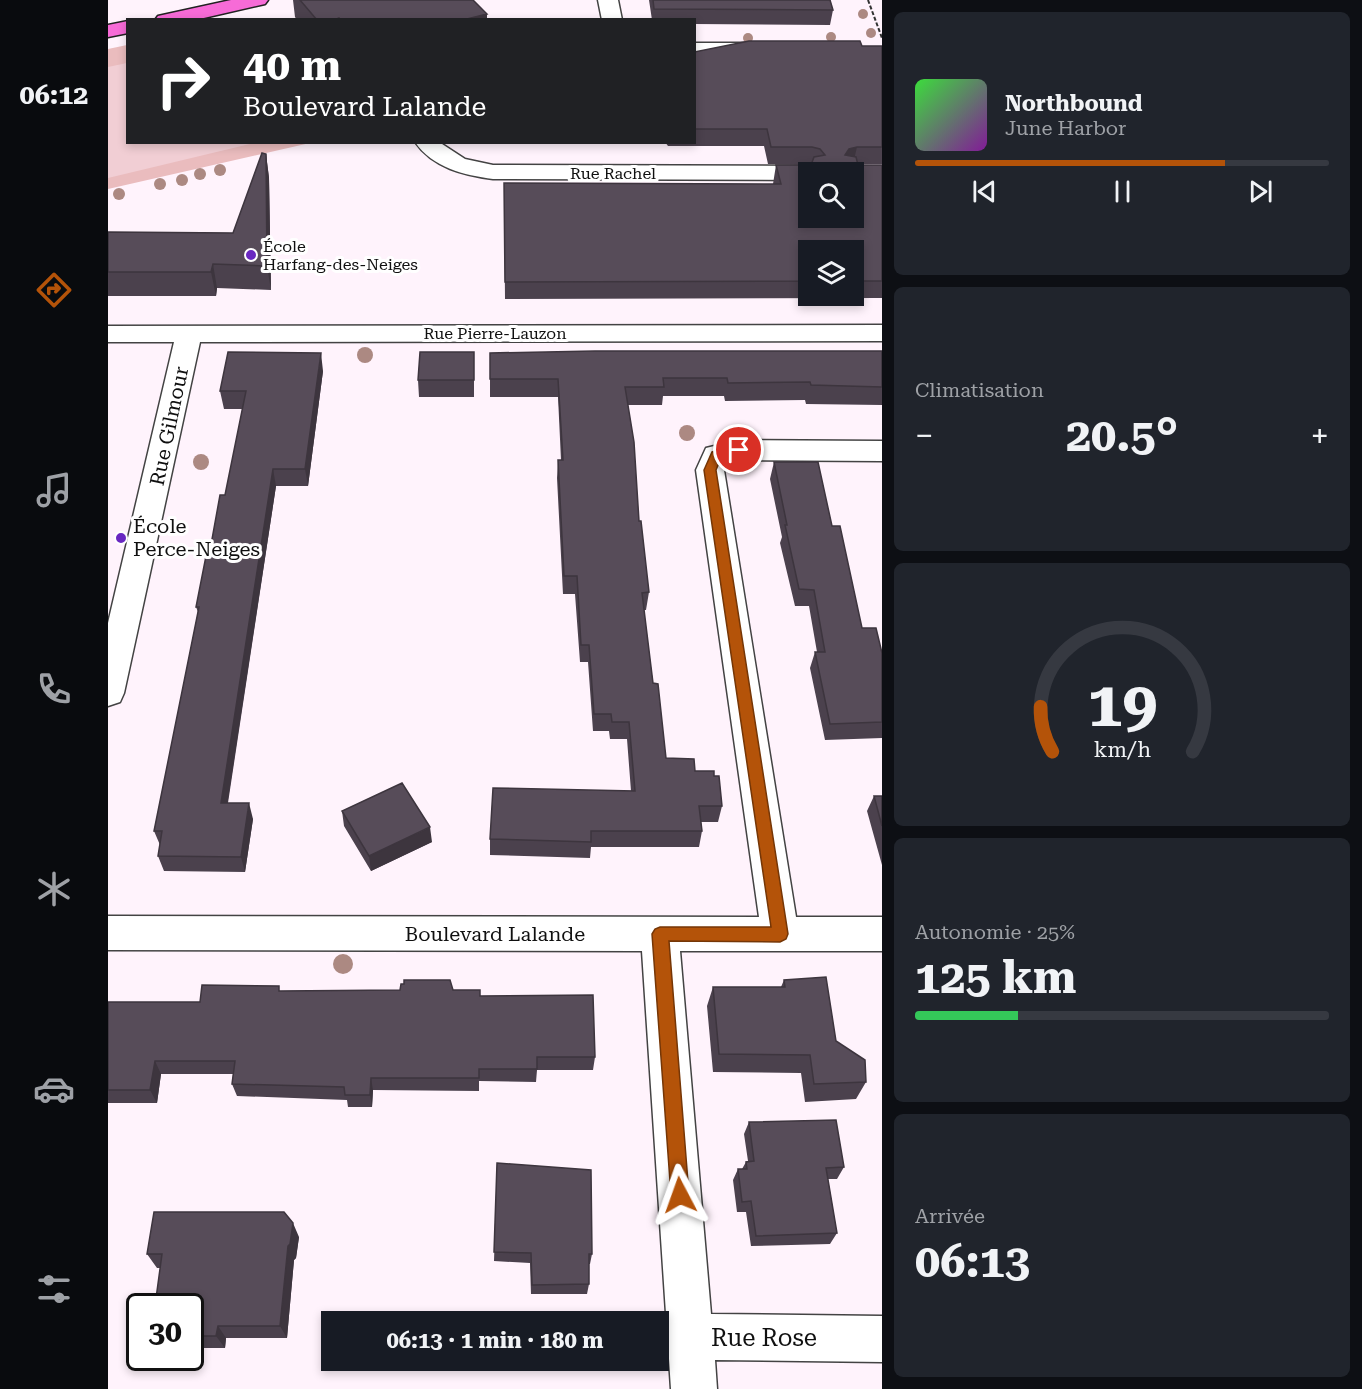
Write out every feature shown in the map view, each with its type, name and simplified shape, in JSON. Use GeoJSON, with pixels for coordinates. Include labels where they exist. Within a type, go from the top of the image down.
{"type":"FeatureCollection","features":[{"type":"Feature","properties":{"kind":"main road"},"geometry":{"type":"LineString","coordinates":[[174,18],[258,0]]}},
{"type":"Feature","properties":{"kind":"main road"},"geometry":{"type":"LineString","coordinates":[[108,32],[126,28]]}},
{"type":"Feature","properties":{"kind":"street"},"geometry":{"type":"LineString","coordinates":[[608,0],[612,18]]}},
{"type":"Feature","properties":{"kind":"street"},"geometry":{"type":"LineString","coordinates":[[696,49],[777,49]]}},
{"type":"Feature","properties":{"kind":"street","name":"Rue Rachel"},"geometry":{"type":"LineString","coordinates":[[428,144],[448,162],[461,167],[493,172],[798,173]]}},
{"type":"Feature","properties":{"kind":"street","name":"Rue Gilmour"},"geometry":{"type":"LineString","coordinates":[[108,693],[189,333]]}},
{"type":"Feature","properties":{"kind":"street","name":"Rue Pierre-Lauzon"},"geometry":{"type":"LineString","coordinates":[[108,334],[882,333]]}},
{"type":"Feature","properties":{"kind":"street"},"geometry":{"type":"LineString","coordinates":[[780,934],[710,470],[716,455],[739,450],[882,451]]}},
{"type":"Feature","properties":{"kind":"street","name":"Boulevard Lalande"},"geometry":{"type":"LineString","coordinates":[[108,933],[882,934]]}},
{"type":"Feature","properties":{"kind":"street","name":"Rue Rose"},"geometry":{"type":"LineString","coordinates":[[660,934],[691,1337],[882,1338]]}},
{"type":"Feature","properties":{"kind":"street"},"geometry":{"type":"LineString","coordinates":[[691,1337],[694,1389]]}},
{"type":"Feature","properties":{"kind":"path"},"geometry":{"type":"LineString","coordinates":[[868,0],[882,39]]}},
{"type":"Feature","properties":{"kind":"shaded area"},"geometry":{"type":"Polygon","coordinates":[[[126,45],[126,144],[306,144],[108,189],[108,49],[126,45]]]}},
{"type":"Feature","properties":{"kind":"shaded area"},"geometry":{"type":"Polygon","coordinates":[[[126,63],[126,144],[250,144],[108,178],[108,67],[126,63]]]}},
{"type":"Feature","properties":{"kind":"building"},"geometry":{"type":"Polygon","coordinates":[[[300,0],[473,0],[487,14],[471,18],[315,18],[300,0]]]}},
{"type":"Feature","properties":{"kind":"building"},"geometry":{"type":"Polygon","coordinates":[[[653,0],[830,0],[833,10],[654,9],[653,0]]]}},
{"type":"Feature","properties":{"kind":"building"},"geometry":{"type":"Polygon","coordinates":[[[749,41],[860,41],[862,46],[882,46],[882,147],[849,149],[845,155],[856,157],[857,162],[812,162],[814,157],[825,155],[820,149],[771,147],[767,129],[696,129],[696,52],[749,41]]]}},
{"type":"Feature","properties":{"kind":"building"},"geometry":{"type":"Polygon","coordinates":[[[262,153],[266,154],[267,266],[213,264],[211,272],[108,272],[108,232],[233,233],[262,153]]]}},
{"type":"Feature","properties":{"kind":"building"},"geometry":{"type":"Polygon","coordinates":[[[776,165],[798,165],[798,228],[864,228],[864,165],[882,165],[882,281],[864,281],[864,240],[798,240],[798,281],[505,282],[504,183],[781,184],[776,165]]]}},
{"type":"Feature","properties":{"kind":"building"},"geometry":{"type":"Polygon","coordinates":[[[882,351],[882,387],[811,385],[810,382],[728,383],[727,378],[663,378],[664,387],[625,387],[634,442],[639,521],[641,521],[649,592],[642,593],[653,683],[658,684],[666,758],[694,759],[695,771],[714,771],[714,776],[719,776],[722,806],[699,806],[702,831],[591,831],[591,842],[490,839],[493,788],[635,791],[629,722],[612,722],[611,714],[594,714],[589,645],[581,645],[577,576],[564,576],[558,460],[563,460],[558,379],[490,379],[490,353],[882,351]]]}},
{"type":"Feature","properties":{"kind":"building"},"geometry":{"type":"Polygon","coordinates":[[[228,352],[321,353],[305,469],[273,469],[221,803],[249,803],[241,857],[158,856],[162,831],[154,831],[199,607],[196,607],[206,556],[209,556],[220,495],[225,495],[246,391],[220,391],[228,352]]]}},
{"type":"Feature","properties":{"kind":"building"},"geometry":{"type":"Polygon","coordinates":[[[420,352],[474,352],[474,380],[418,380],[420,352]]]}},
{"type":"Feature","properties":{"kind":"building"},"geometry":{"type":"Polygon","coordinates":[[[774,462],[818,462],[832,526],[840,526],[862,628],[876,628],[882,653],[882,722],[830,724],[815,652],[825,652],[814,590],[799,589],[774,462]]]}},
{"type":"Feature","properties":{"kind":"building"},"geometry":{"type":"Polygon","coordinates":[[[402,783],[430,827],[369,856],[342,811],[402,783]]]}},
{"type":"Feature","properties":{"kind":"building"},"geometry":{"type":"Polygon","coordinates":[[[874,796],[882,796],[882,826],[874,796]]]}},
{"type":"Feature","properties":{"kind":"building"},"geometry":{"type":"Polygon","coordinates":[[[826,977],[836,1041],[865,1060],[866,1082],[814,1084],[810,1055],[719,1054],[713,987],[785,987],[784,980],[826,977]]]}},
{"type":"Feature","properties":{"kind":"building"},"geometry":{"type":"Polygon","coordinates":[[[404,980],[450,980],[453,990],[480,990],[480,996],[593,995],[595,1057],[537,1057],[537,1069],[479,1069],[479,1078],[371,1078],[370,1095],[345,1095],[344,1087],[232,1084],[235,1061],[155,1061],[150,1090],[108,1090],[108,1002],[200,1002],[202,985],[279,986],[279,991],[400,990],[404,980]]]}},
{"type":"Feature","properties":{"kind":"building"},"geometry":{"type":"Polygon","coordinates":[[[836,1120],[844,1167],[826,1168],[837,1233],[756,1236],[751,1201],[742,1202],[738,1169],[747,1169],[746,1162],[754,1161],[749,1122],[836,1120]]]}},
{"type":"Feature","properties":{"kind":"building"},"geometry":{"type":"Polygon","coordinates":[[[497,1163],[591,1170],[592,1254],[589,1254],[589,1284],[532,1285],[531,1253],[494,1252],[497,1163]]]}},
{"type":"Feature","properties":{"kind":"building"},"geometry":{"type":"Polygon","coordinates":[[[154,1212],[284,1212],[293,1223],[288,1246],[280,1326],[218,1326],[216,1336],[204,1336],[204,1293],[157,1293],[162,1254],[147,1254],[154,1212]]]}},
{"type":"Feature","properties":{"kind":"place","name":"École Harfang-des-Neiges"},"geometry":{"type":"Point","coordinates":[251,255]}},
{"type":"Feature","properties":{"kind":"place","name":"École Perce-Neiges"},"geometry":{"type":"Point","coordinates":[121,538]}},
{"type":"Feature","properties":{"kind":"route"},"geometry":{"type":"LineString","coordinates":[[680,1195],[660,934],[780,934],[710,470],[716,455],[739,450]]}}]}
